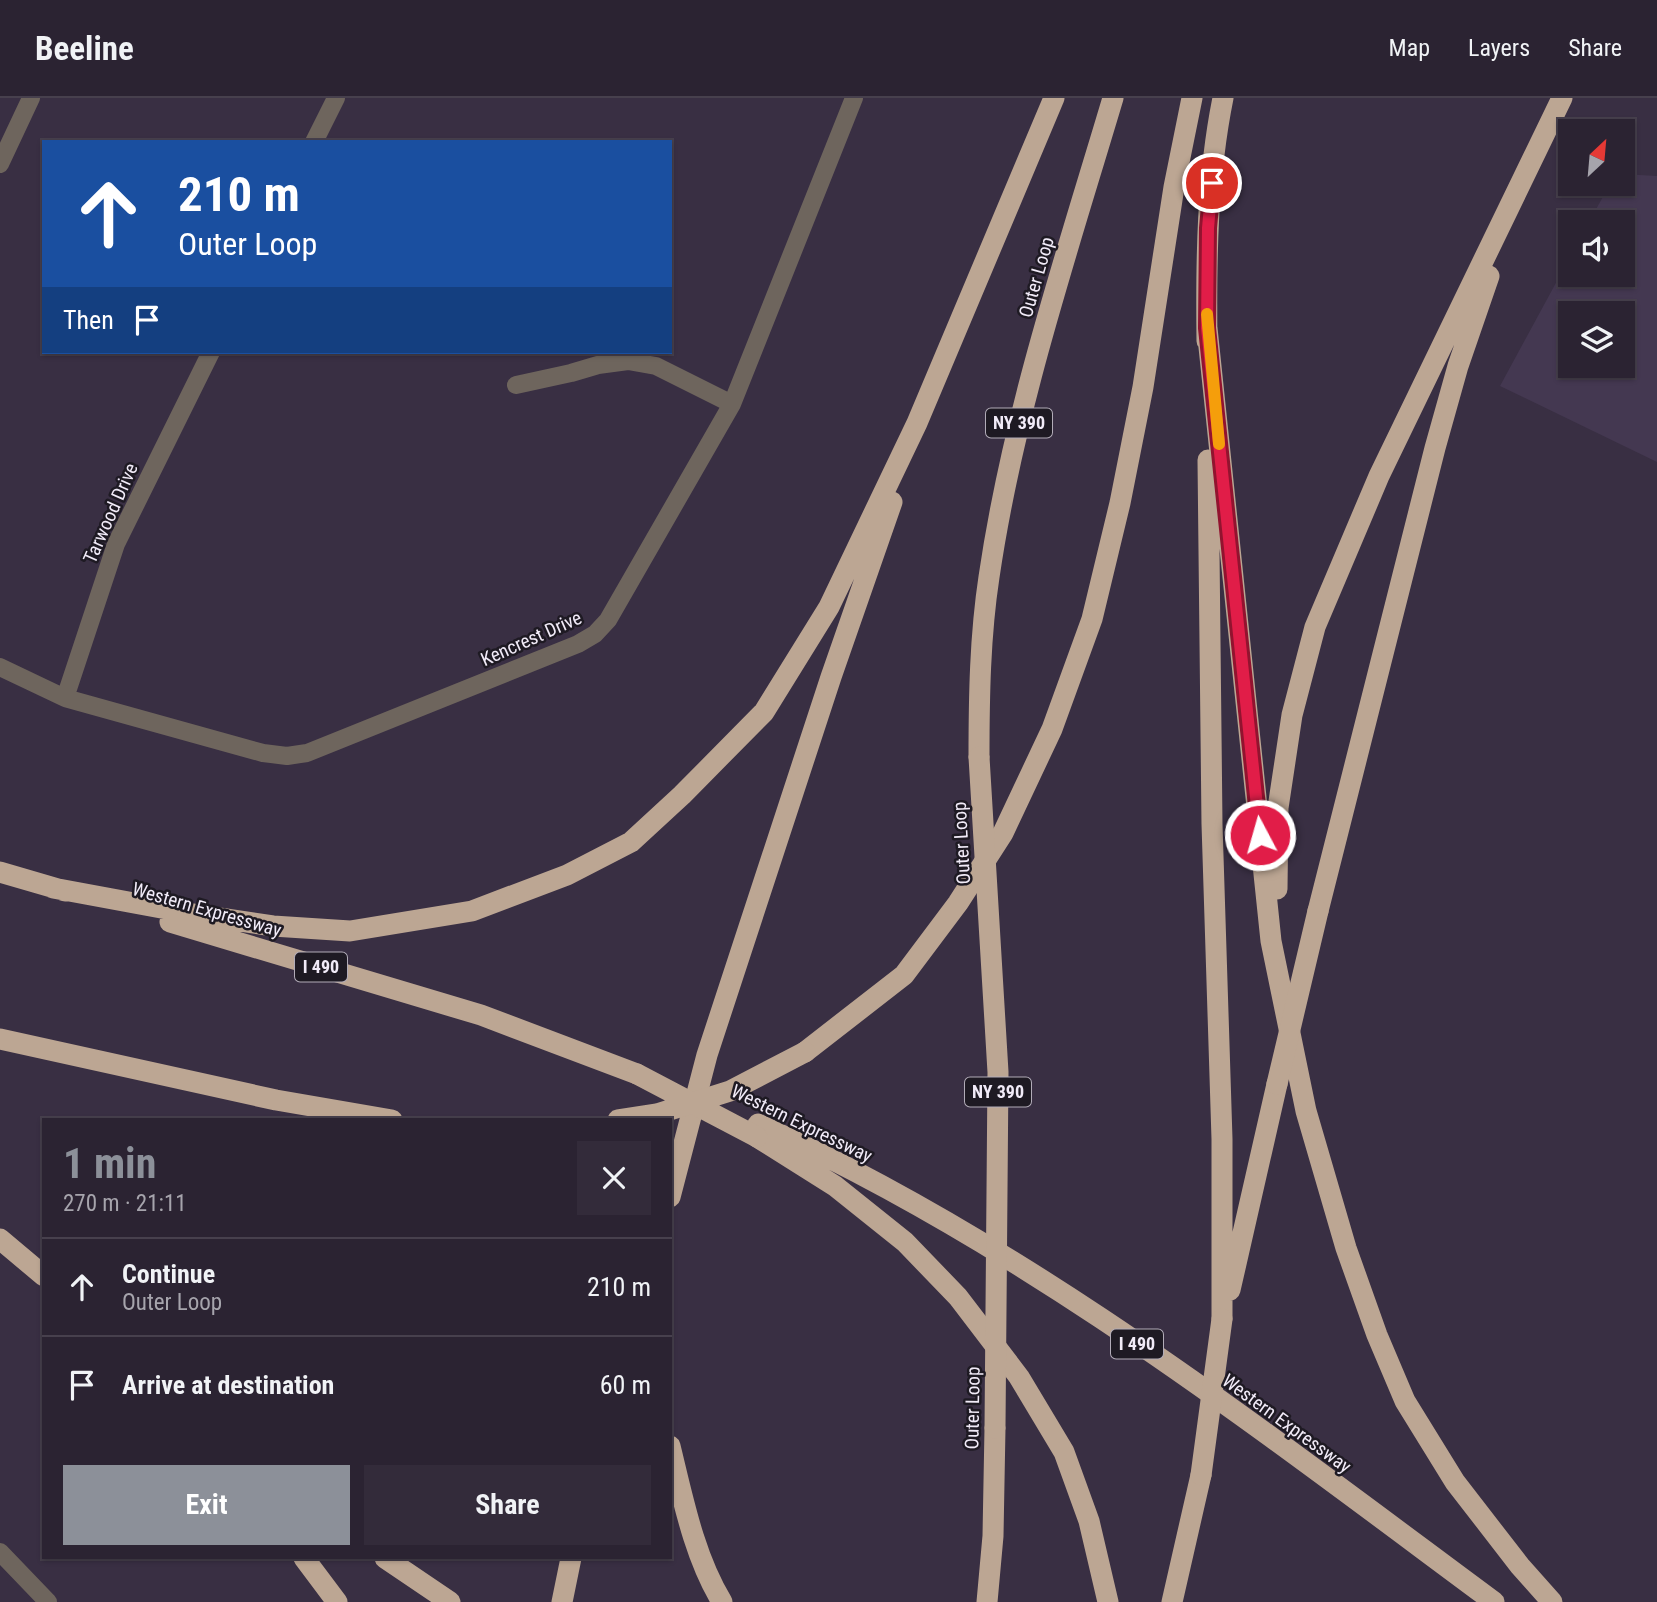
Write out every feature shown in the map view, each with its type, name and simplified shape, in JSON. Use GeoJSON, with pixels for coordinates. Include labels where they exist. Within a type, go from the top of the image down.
{"type":"FeatureCollection","features":[{"type":"Feature","properties":{"kind":"highway"},"geometry":{"type":"LineString","coordinates":[[53,888],[273,926],[349,931],[471,911],[567,876],[631,842],[764,712],[828,607],[917,423],[1054,98]]}},
{"type":"Feature","properties":{"kind":"highway","name":"Outer Loop"},"geometry":{"type":"LineString","coordinates":[[987,1602],[993,1536],[998,1072],[979,757],[979,675],[989,577],[1023,402],[1113,98]]}},
{"type":"Feature","properties":{"kind":"highway"},"geometry":{"type":"LineString","coordinates":[[631,1118],[657,1114],[730,1091],[805,1052],[904,975],[958,903],[1003,833],[1052,729],[1092,619],[1120,503],[1143,387],[1174,187],[1192,98]]}},
{"type":"Feature","properties":{"kind":"highway"},"geometry":{"type":"LineString","coordinates":[[1222,1319],[1219,981],[1212,824],[1207,328],[1208,228],[1215,138],[1223,98]]}},
{"type":"Feature","properties":{"kind":"highway"},"geometry":{"type":"LineString","coordinates":[[1277,971],[1278,808],[1292,715],[1315,628],[1379,476],[1562,98]]}},
{"type":"Feature","properties":{"kind":"highway"},"geometry":{"type":"LineString","coordinates":[[1172,1602],[1201,1475],[1222,1319],[1318,911],[1458,366],[1521,185]]}},
{"type":"Feature","properties":{"kind":"highway"},"geometry":{"type":"LineString","coordinates":[[1207,328],[1271,941],[1307,1111],[1346,1248],[1377,1335],[1405,1401],[1455,1482],[1520,1566],[1552,1602]]}},
{"type":"Feature","properties":{"kind":"highway"},"geometry":{"type":"LineString","coordinates":[[672,1188],[707,1055],[917,423]]}},
{"type":"Feature","properties":{"kind":"highway","name":"Western Expressway"},"geometry":{"type":"LineString","coordinates":[[0,872],[481,1015],[637,1074],[757,1131],[837,1163],[969,1234],[1101,1319],[1222,1402],[1493,1602]]}},
{"type":"Feature","properties":{"kind":"highway"},"geometry":{"type":"LineString","coordinates":[[0,1040],[276,1100],[380,1118]]}},
{"type":"Feature","properties":{"kind":"highway"},"geometry":{"type":"LineString","coordinates":[[757,1131],[835,1186],[905,1242],[958,1297],[1019,1377],[1064,1451],[1089,1521],[1108,1602]]}},
{"type":"Feature","properties":{"kind":"highway"},"geometry":{"type":"LineString","coordinates":[[0,1239],[42,1276]]}},
{"type":"Feature","properties":{"kind":"highway"},"geometry":{"type":"LineString","coordinates":[[672,1454],[687,1514],[711,1583],[722,1602]]}},
{"type":"Feature","properties":{"kind":"highway"},"geometry":{"type":"LineString","coordinates":[[305,1559],[337,1602]]}},
{"type":"Feature","properties":{"kind":"highway"},"geometry":{"type":"LineString","coordinates":[[386,1559],[450,1602]]}},
{"type":"Feature","properties":{"kind":"highway"},"geometry":{"type":"LineString","coordinates":[[562,1602],[572,1559]]}},
{"type":"Feature","properties":{"kind":"street"},"geometry":{"type":"LineString","coordinates":[[315,140],[336,98]]}},
{"type":"Feature","properties":{"kind":"street","name":"Kencrest Drive"},"geometry":{"type":"LineString","coordinates":[[0,667],[65,698],[262,753],[287,756],[307,753],[578,644],[595,634],[608,620],[732,404],[854,98]]}},
{"type":"Feature","properties":{"kind":"street"},"geometry":{"type":"LineString","coordinates":[[0,164],[25,100]]}},
{"type":"Feature","properties":{"kind":"street","name":"Tarwood Drive"},"geometry":{"type":"LineString","coordinates":[[65,698],[116,544],[210,354]]}},
{"type":"Feature","properties":{"kind":"street"},"geometry":{"type":"LineString","coordinates":[[516,385],[598,365],[628,361],[656,366],[732,404]]}},
{"type":"Feature","properties":{"kind":"street"},"geometry":{"type":"LineString","coordinates":[[0,1552],[48,1602]]}},
{"type":"Feature","properties":{"kind":"shaded area"},"geometry":{"type":"Polygon","coordinates":[[[1635,175],[1657,176],[1657,462],[1500,386],[1558,279],[1558,287],[1635,287],[1635,210],[1596,210],[1603,196],[1635,196],[1635,175]]]}},
{"type":"Feature","properties":{"kind":"slow traffic"},"geometry":{"type":"LineString","coordinates":[[1207,314],[1219,444]]}},
{"type":"Feature","properties":{"kind":"route"},"geometry":{"type":"LineString","coordinates":[[1212,183],[1208,228],[1207,328],[1260,835]]}}]}
